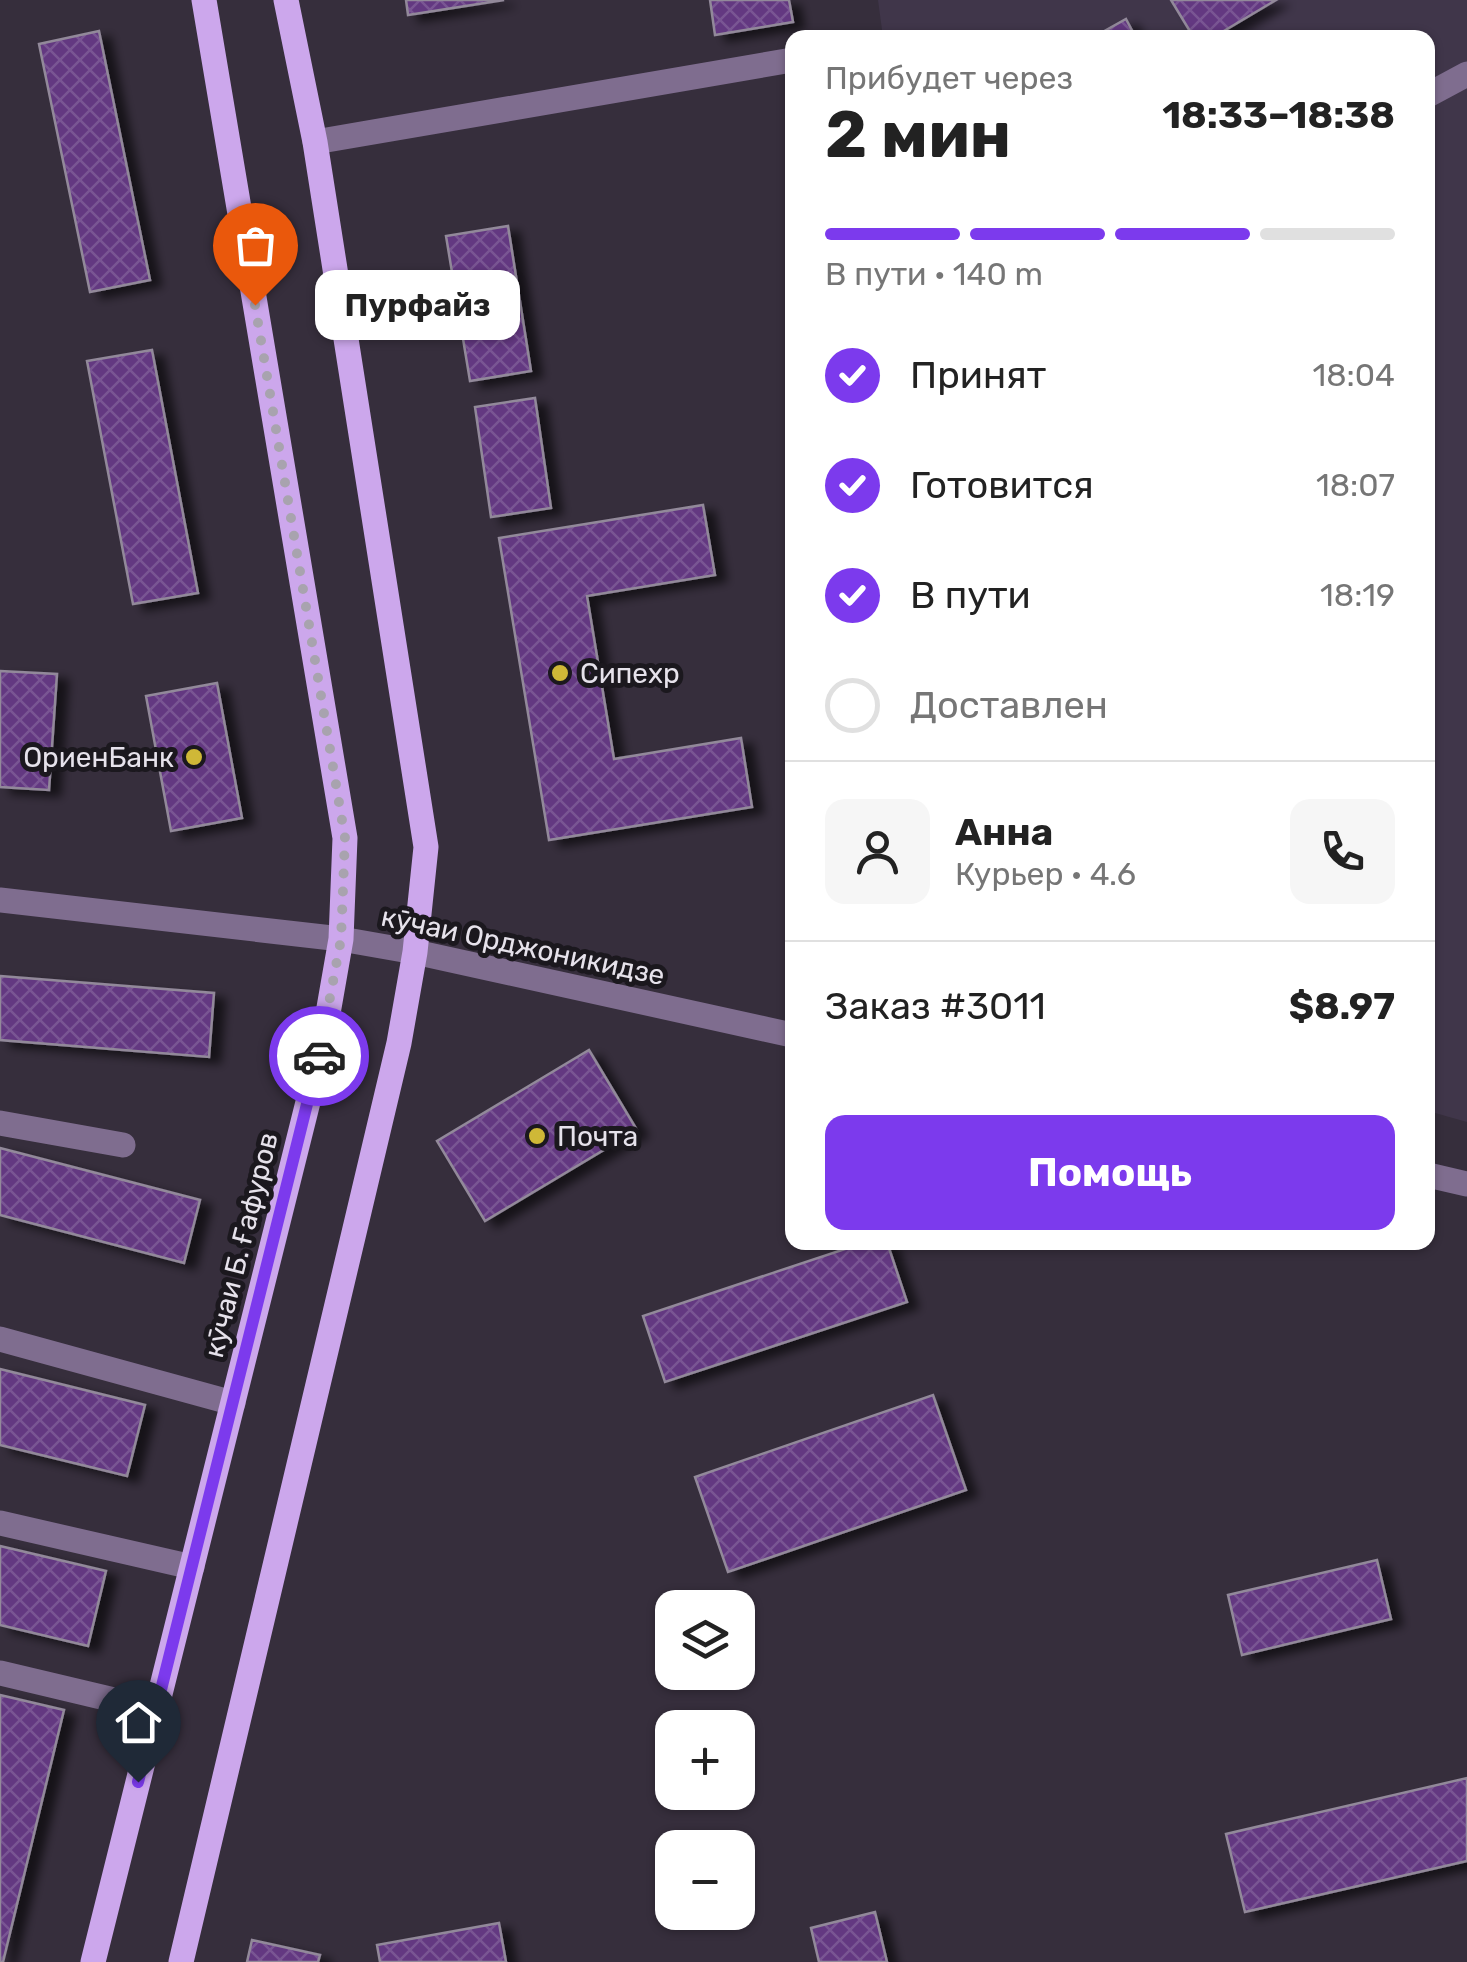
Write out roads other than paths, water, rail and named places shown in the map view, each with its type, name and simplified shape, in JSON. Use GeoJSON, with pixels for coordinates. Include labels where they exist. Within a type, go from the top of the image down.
{"type":"FeatureCollection","features":[{"type":"Feature","properties":{"kind":"main road","name":"кӯчаи Б. Ғафуров"},"geometry":{"type":"LineString","coordinates":[[94,1962],[323,1042],[341,939],[345,838],[204,0]]}},
{"type":"Feature","properties":{"kind":"main road"},"geometry":{"type":"LineString","coordinates":[[181,1962],[399,1044],[415,952],[426,846],[314,142],[286,0]]}},
{"type":"Feature","properties":{"kind":"street"},"geometry":{"type":"LineString","coordinates":[[314,142],[785,61]]}},
{"type":"Feature","properties":{"kind":"street"},"geometry":{"type":"LineString","coordinates":[[1435,91],[1467,74]]}},
{"type":"Feature","properties":{"kind":"street","name":"кӯчаи Орджоникидзе"},"geometry":{"type":"LineString","coordinates":[[0,900],[341,939],[785,1033]]}},
{"type":"Feature","properties":{"kind":"street"},"geometry":{"type":"LineString","coordinates":[[0,1123],[122,1145]]}},
{"type":"Feature","properties":{"kind":"street"},"geometry":{"type":"LineString","coordinates":[[1435,1177],[1467,1184]]}},
{"type":"Feature","properties":{"kind":"street"},"geometry":{"type":"LineString","coordinates":[[0,1339],[233,1403]]}},
{"type":"Feature","properties":{"kind":"street"},"geometry":{"type":"LineString","coordinates":[[0,1523],[192,1567]]}},
{"type":"Feature","properties":{"kind":"street"},"geometry":{"type":"LineString","coordinates":[[0,1672],[156,1710]]}},
{"type":"Feature","properties":{"kind":"place","name":"Пурфайз"},"geometry":{"type":"Point","coordinates":[255,305]}},
{"type":"Feature","properties":{"kind":"place","name":"Сипехр"},"geometry":{"type":"Point","coordinates":[560,673]}},
{"type":"Feature","properties":{"kind":"place","name":"ОриенБанк"},"geometry":{"type":"Point","coordinates":[194,757]}},
{"type":"Feature","properties":{"kind":"place","name":"Почта"},"geometry":{"type":"Point","coordinates":[537,1136]}}]}
